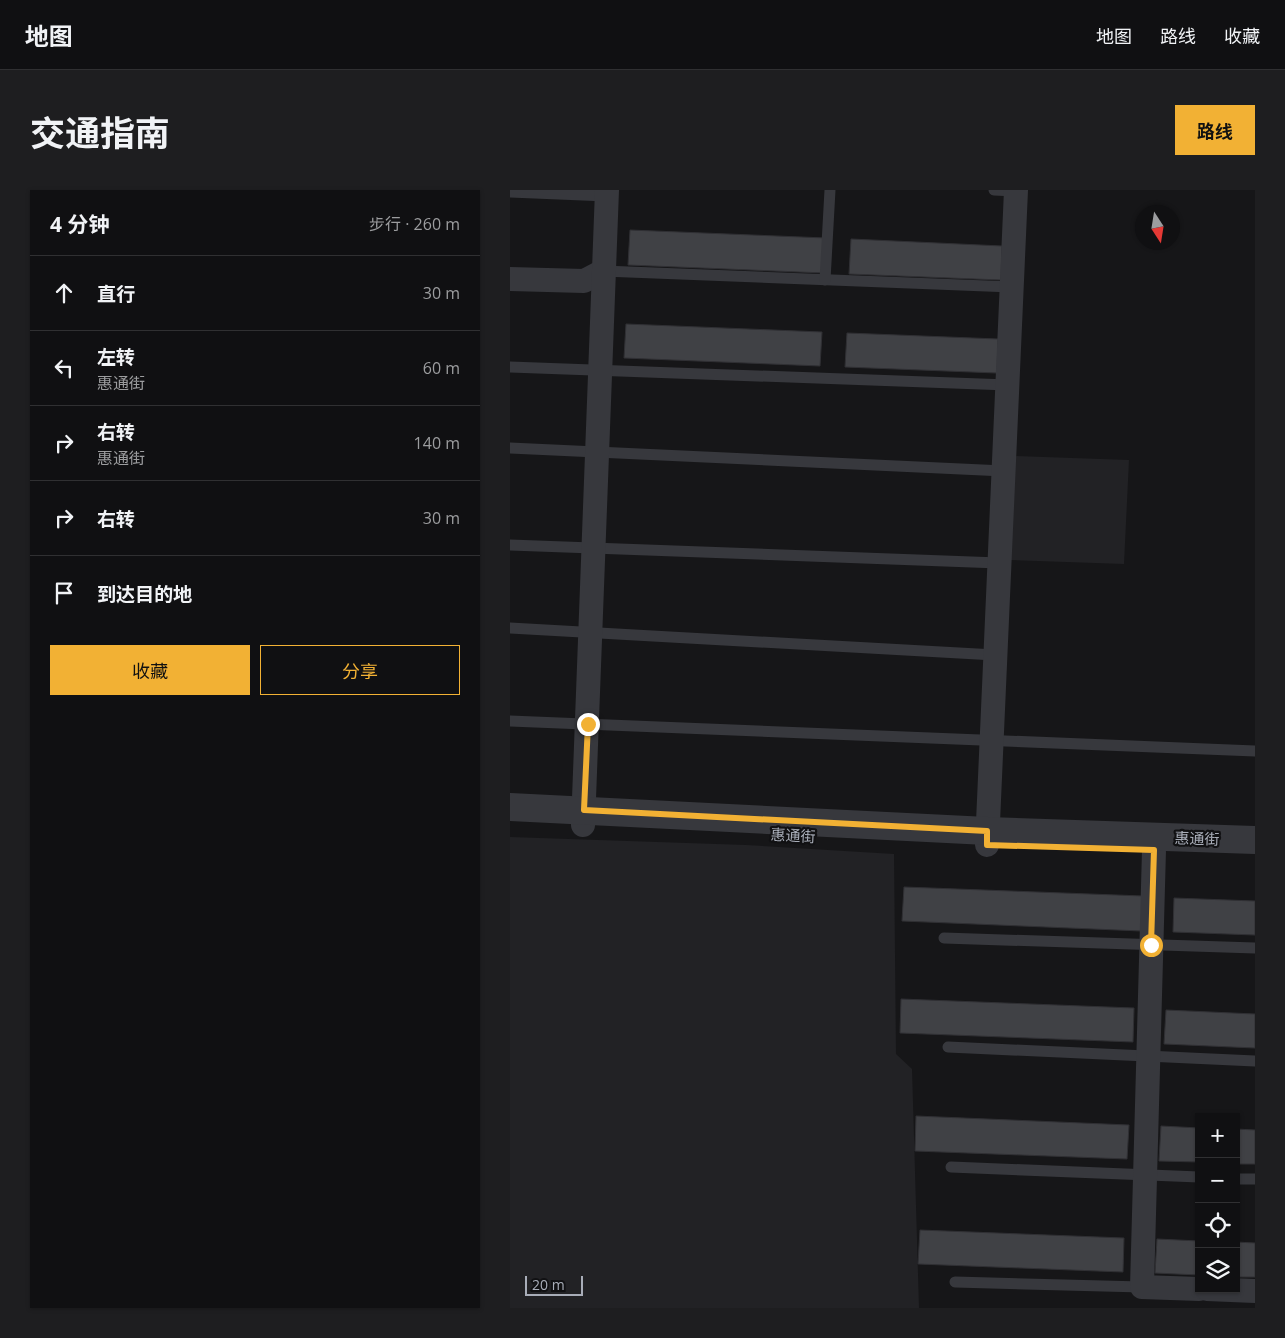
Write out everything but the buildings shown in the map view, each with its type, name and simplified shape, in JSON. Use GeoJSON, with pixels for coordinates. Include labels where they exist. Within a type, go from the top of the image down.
{"type":"FeatureCollection","features":[{"type":"Feature","properties":{"kind":"street"},"geometry":{"type":"LineString","coordinates":[[987,838],[1012,287],[1009,190]]}},
{"type":"Feature","properties":{"kind":"street"},"geometry":{"type":"LineString","coordinates":[[584,817],[607,193]]}},
{"type":"Feature","properties":{"kind":"street"},"geometry":{"type":"LineString","coordinates":[[510,279],[584,281],[603,271]]}},
{"type":"Feature","properties":{"kind":"street","name":"惠通街"},"geometry":{"type":"LineString","coordinates":[[510,807],[584,817],[987,838],[1154,850],[1255,853]]}},
{"type":"Feature","properties":{"kind":"street","name":"惠通街"},"geometry":{"type":"LineString","coordinates":[[510,822],[584,817]]}},
{"type":"Feature","properties":{"kind":"street","name":"惠通街"},"geometry":{"type":"LineString","coordinates":[[987,838],[1255,840]]}},
{"type":"Feature","properties":{"kind":"street"},"geometry":{"type":"LineString","coordinates":[[1154,850],[1142,1287],[1195,1289]]}},
{"type":"Feature","properties":{"kind":"street"},"geometry":{"type":"LineString","coordinates":[[1240,1290],[1255,1291]]}},
{"type":"Feature","properties":{"kind":"lane"},"geometry":{"type":"LineString","coordinates":[[825,280],[830,190]]}},
{"type":"Feature","properties":{"kind":"lane"},"geometry":{"type":"LineString","coordinates":[[510,192],[607,193]]}},
{"type":"Feature","properties":{"kind":"lane"},"geometry":{"type":"LineString","coordinates":[[603,271],[1012,287]]}},
{"type":"Feature","properties":{"kind":"lane"},"geometry":{"type":"LineString","coordinates":[[510,367],[1008,385]]}},
{"type":"Feature","properties":{"kind":"lane"},"geometry":{"type":"LineString","coordinates":[[510,448],[1004,472]]}},
{"type":"Feature","properties":{"kind":"lane"},"geometry":{"type":"LineString","coordinates":[[510,545],[999,563]]}},
{"type":"Feature","properties":{"kind":"lane"},"geometry":{"type":"LineString","coordinates":[[510,628],[995,655]]}},
{"type":"Feature","properties":{"kind":"lane"},"geometry":{"type":"LineString","coordinates":[[510,721],[1255,751]]}},
{"type":"Feature","properties":{"kind":"lane"},"geometry":{"type":"LineString","coordinates":[[944,938],[1255,948]]}},
{"type":"Feature","properties":{"kind":"lane"},"geometry":{"type":"LineString","coordinates":[[948,1047],[1255,1061]]}},
{"type":"Feature","properties":{"kind":"lane"},"geometry":{"type":"LineString","coordinates":[[950,1167],[1195,1177]]}},
{"type":"Feature","properties":{"kind":"lane"},"geometry":{"type":"LineString","coordinates":[[1240,1179],[1255,1180]]}},
{"type":"Feature","properties":{"kind":"lane"},"geometry":{"type":"LineString","coordinates":[[955,1282],[1142,1287]]}},
{"type":"Feature","properties":{"kind":"shaded area"},"geometry":{"type":"Polygon","coordinates":[[[1013,456],[1129,460],[1124,564],[1009,560],[1013,456]]]}},
{"type":"Feature","properties":{"kind":"shaded area"},"geometry":{"type":"Polygon","coordinates":[[[510,837],[746,845],[894,854],[896,1054],[912,1069],[919,1308],[510,1308],[510,837]]]}},
{"type":"Feature","properties":{"kind":"route"},"geometry":{"type":"LineString","coordinates":[[588,724],[584,810],[987,831],[987,845],[1154,850],[1151,945]]}}]}
